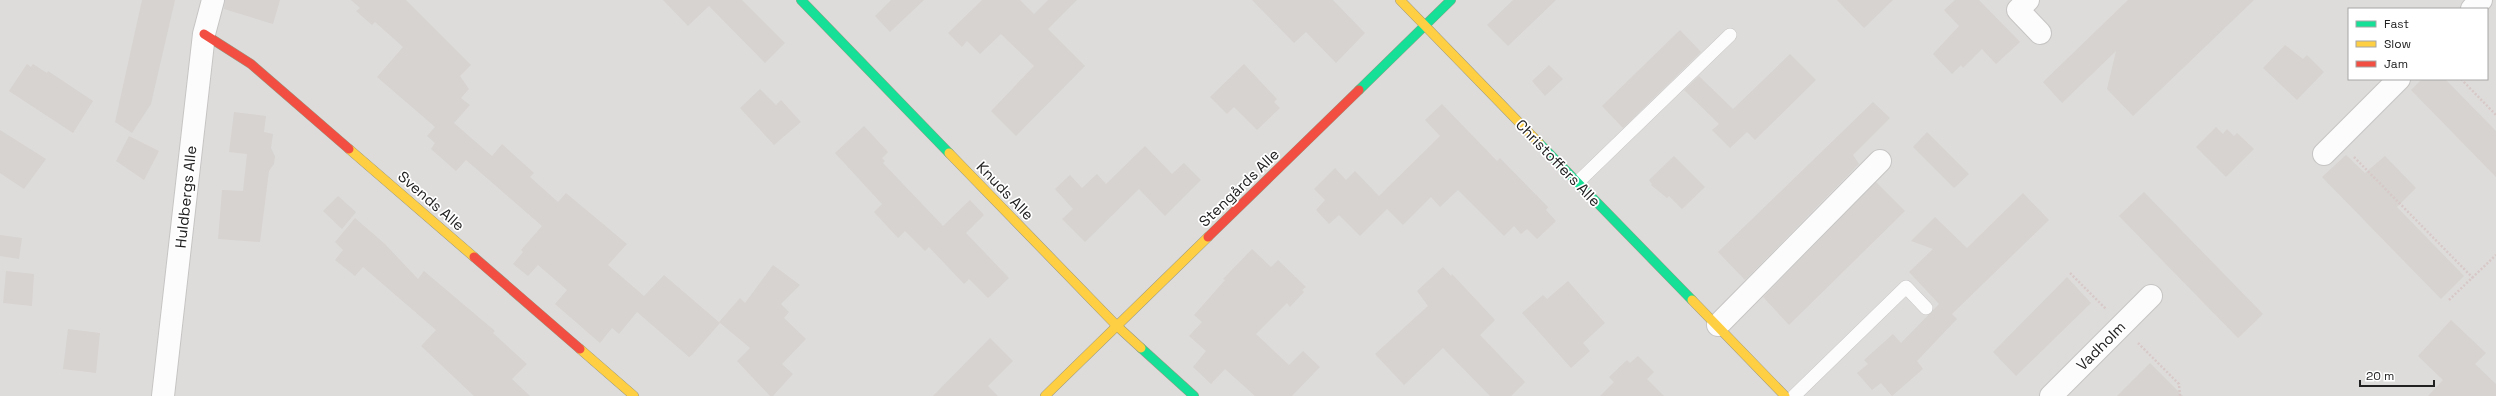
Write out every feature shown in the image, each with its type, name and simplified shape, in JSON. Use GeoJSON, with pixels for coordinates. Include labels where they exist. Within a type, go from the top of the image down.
{"type":"FeatureCollection","features":[{"type":"Feature","properties":{"kind":"street","name":"Huldbergs Alle"},"geometry":{"type":"LineString","coordinates":[[163,396],[204,34],[213,0]]}},
{"type":"Feature","properties":{"kind":"street","name":"Knuds Alle"},"geometry":{"type":"LineString","coordinates":[[801,0],[1117,326],[1194,396]]}},
{"type":"Feature","properties":{"kind":"street","name":"Christoffers Alle"},"geometry":{"type":"LineString","coordinates":[[1400,0],[1718,325],[1785,396]]}},
{"type":"Feature","properties":{"kind":"street","name":"Stengårds Alle"},"geometry":{"type":"LineString","coordinates":[[1046,396],[1451,0]]}},
{"type":"Feature","properties":{"kind":"street"},"geometry":{"type":"LineString","coordinates":[[2028,0],[2018,10],[2040,33]]}},
{"type":"Feature","properties":{"kind":"street"},"geometry":{"type":"LineString","coordinates":[[2473,8],[2481,0]]}},
{"type":"Feature","properties":{"kind":"street","name":"Svends Alle"},"geometry":{"type":"LineString","coordinates":[[204,34],[251,64],[634,396]]}},
{"type":"Feature","properties":{"kind":"street"},"geometry":{"type":"LineString","coordinates":[[2330,147],[2398,80]]}},
{"type":"Feature","properties":{"kind":"street"},"geometry":{"type":"LineString","coordinates":[[1718,325],[1880,161]]}},
{"type":"Feature","properties":{"kind":"street","name":"Vadholm"},"geometry":{"type":"LineString","coordinates":[[2050,396],[2151,296]]}},
{"type":"Feature","properties":{"kind":"lane"},"geometry":{"type":"LineString","coordinates":[[1578,182],[1730,35]]}},
{"type":"Feature","properties":{"kind":"lane"},"geometry":{"type":"LineString","coordinates":[[1794,396],[1906,287],[1926,308]]}},
{"type":"Feature","properties":{"kind":"path"},"geometry":{"type":"LineString","coordinates":[[2462,80],[2496,115]]}},
{"type":"Feature","properties":{"kind":"path"},"geometry":{"type":"LineString","coordinates":[[2330,147],[2472,278]]}},
{"type":"Feature","properties":{"kind":"path"},"geometry":{"type":"LineString","coordinates":[[2449,300],[2496,255]]}},
{"type":"Feature","properties":{"kind":"shaded area"},"geometry":{"type":"Polygon","coordinates":[[[0,0],[2496,0],[2496,396],[0,396],[0,0]]]}},
{"type":"Feature","properties":{"kind":"building"},"geometry":{"type":"Polygon","coordinates":[[[142,0],[175,0],[151,104],[132,133],[115,122],[142,0]]]}},
{"type":"Feature","properties":{"kind":"building"},"geometry":{"type":"Polygon","coordinates":[[[225,0],[280,0],[273,24],[224,9],[225,0]]]}},
{"type":"Feature","properties":{"kind":"building"},"geometry":{"type":"Polygon","coordinates":[[[351,0],[406,0],[471,65],[460,76],[469,89],[461,98],[470,105],[454,123],[492,156],[502,144],[534,173],[530,177],[558,202],[566,193],[627,244],[608,265],[644,296],[664,275],[720,323],[692,355],[689,357],[637,312],[619,334],[612,328],[600,343],[555,304],[567,290],[538,265],[528,276],[513,264],[523,252],[521,250],[542,226],[466,160],[456,171],[431,149],[435,143],[427,136],[435,127],[377,77],[403,47],[375,22],[372,25],[356,11],[360,8],[351,0]]]}},
{"type":"Feature","properties":{"kind":"building"},"geometry":{"type":"Polygon","coordinates":[[[663,0],[742,0],[785,43],[765,63],[709,6],[688,26],[663,0]]]}},
{"type":"Feature","properties":{"kind":"building"},"geometry":{"type":"Polygon","coordinates":[[[891,0],[924,0],[890,32],[875,16],[891,0]]]}},
{"type":"Feature","properties":{"kind":"building"},"geometry":{"type":"Polygon","coordinates":[[[982,0],[1020,0],[1034,14],[1048,0],[1077,0],[1048,29],[1085,66],[1016,136],[991,111],[1034,66],[1001,34],[980,54],[967,41],[962,47],[948,33],[982,0]]]}},
{"type":"Feature","properties":{"kind":"building"},"geometry":{"type":"Polygon","coordinates":[[[1252,0],[1333,0],[1365,33],[1336,63],[1306,32],[1294,43],[1252,0]]]}},
{"type":"Feature","properties":{"kind":"building"},"geometry":{"type":"Polygon","coordinates":[[[1513,0],[1556,0],[1508,46],[1487,25],[1513,0]]]}},
{"type":"Feature","properties":{"kind":"building"},"geometry":{"type":"Polygon","coordinates":[[[1837,0],[1893,0],[1864,28],[1837,0]]]}},
{"type":"Feature","properties":{"kind":"building"},"geometry":{"type":"Polygon","coordinates":[[[1955,0],[1979,0],[2020,42],[1996,64],[1982,49],[1963,68],[1961,65],[1952,74],[1933,54],[1959,26],[1944,10],[1955,0]]]}},
{"type":"Feature","properties":{"kind":"building"},"geometry":{"type":"Polygon","coordinates":[[[2128,0],[2254,0],[2133,116],[2107,89],[2116,51],[2062,103],[2043,82],[2128,0]]]}},
{"type":"Feature","properties":{"kind":"building"},"geometry":{"type":"Polygon","coordinates":[[[1680,30],[1701,52],[1623,128],[1602,106],[1680,30]]]}},
{"type":"Feature","properties":{"kind":"building"},"geometry":{"type":"Polygon","coordinates":[[[2285,45],[2303,59],[2307,55],[2324,72],[2297,100],[2263,68],[2285,45]]]}},
{"type":"Feature","properties":{"kind":"building"},"geometry":{"type":"Polygon","coordinates":[[[1790,54],[1816,80],[1755,140],[1747,132],[1730,148],[1712,130],[1719,124],[1684,90],[1699,76],[1733,109],[1790,54]]]}},
{"type":"Feature","properties":{"kind":"building"},"geometry":{"type":"Polygon","coordinates":[[[27,64],[31,67],[33,64],[47,73],[48,71],[93,101],[73,133],[9,91],[27,64]]]}},
{"type":"Feature","properties":{"kind":"building"},"geometry":{"type":"Polygon","coordinates":[[[1244,64],[1277,99],[1274,102],[1280,108],[1257,130],[1234,107],[1227,114],[1210,97],[1244,64]]]}},
{"type":"Feature","properties":{"kind":"building"},"geometry":{"type":"Polygon","coordinates":[[[1549,65],[1563,79],[1545,96],[1532,81],[1549,65]]]}},
{"type":"Feature","properties":{"kind":"building"},"geometry":{"type":"Polygon","coordinates":[[[2421,80],[2446,80],[2496,131],[2496,177],[2411,90],[2421,80]]]}},
{"type":"Feature","properties":{"kind":"building"},"geometry":{"type":"Polygon","coordinates":[[[760,89],[776,105],[781,100],[801,122],[774,145],[740,108],[760,89]]]}},
{"type":"Feature","properties":{"kind":"building"},"geometry":{"type":"Polygon","coordinates":[[[1873,102],[1890,118],[1853,155],[1859,164],[1745,280],[1718,252],[1873,102]]]}},
{"type":"Feature","properties":{"kind":"building"},"geometry":{"type":"Polygon","coordinates":[[[1442,104],[1497,161],[1500,158],[1548,207],[1546,210],[1556,221],[1537,239],[1527,229],[1521,234],[1514,226],[1504,236],[1458,190],[1440,207],[1431,197],[1403,225],[1387,209],[1360,236],[1339,215],[1329,224],[1316,210],[1325,200],[1314,189],[1335,168],[1346,180],[1355,171],[1379,196],[1440,136],[1425,120],[1442,104]]]}},
{"type":"Feature","properties":{"kind":"building"},"geometry":{"type":"Polygon","coordinates":[[[234,112],[266,116],[264,132],[273,134],[271,148],[275,156],[274,164],[269,171],[260,242],[218,239],[222,190],[243,191],[247,154],[229,152],[234,112]]]}},
{"type":"Feature","properties":{"kind":"building"},"geometry":{"type":"Polygon","coordinates":[[[864,126],[888,152],[882,158],[885,161],[883,163],[943,226],[970,200],[984,215],[966,233],[1009,278],[988,298],[969,279],[964,284],[929,247],[925,251],[905,231],[898,238],[874,212],[882,204],[835,153],[864,126]]]}},
{"type":"Feature","properties":{"kind":"building"},"geometry":{"type":"Polygon","coordinates":[[[2216,127],[2223,134],[2227,129],[2234,136],[2237,133],[2254,149],[2226,177],[2196,147],[2216,127]]]}},
{"type":"Feature","properties":{"kind":"building"},"geometry":{"type":"Polygon","coordinates":[[[0,130],[46,159],[24,189],[0,173],[0,130]]]}},
{"type":"Feature","properties":{"kind":"building"},"geometry":{"type":"Polygon","coordinates":[[[1927,132],[1969,174],[1954,188],[1913,147],[1927,132]]]}},
{"type":"Feature","properties":{"kind":"building"},"geometry":{"type":"Polygon","coordinates":[[[129,136],[159,151],[144,180],[116,161],[129,136]]]}},
{"type":"Feature","properties":{"kind":"building"},"geometry":{"type":"Polygon","coordinates":[[[1145,146],[1172,174],[1184,163],[1201,180],[1165,216],[1139,189],[1085,242],[1062,219],[1073,209],[1055,189],[1070,175],[1082,188],[1097,174],[1106,184],[1145,146]]]}},
{"type":"Feature","properties":{"kind":"building"},"geometry":{"type":"Polygon","coordinates":[[[2346,155],[2365,173],[2385,156],[2416,188],[2397,207],[2464,276],[2441,299],[2322,177],[2346,155]]]}},
{"type":"Feature","properties":{"kind":"building"},"geometry":{"type":"Polygon","coordinates":[[[1674,156],[1705,187],[1682,209],[1669,196],[1667,198],[1651,185],[1652,184],[1649,180],[1674,156]]]}},
{"type":"Feature","properties":{"kind":"building"},"geometry":{"type":"Polygon","coordinates":[[[1876,182],[1905,211],[1789,325],[1763,297],[1876,182]]]}},
{"type":"Feature","properties":{"kind":"building"},"geometry":{"type":"Polygon","coordinates":[[[2144,192],[2263,314],[2238,338],[2119,216],[2144,192]]]}},
{"type":"Feature","properties":{"kind":"building"},"geometry":{"type":"Polygon","coordinates":[[[2023,193],[2049,220],[1952,314],[1957,319],[1917,361],[1923,369],[1892,396],[1881,383],[1872,390],[1857,373],[1868,364],[1864,360],[1893,334],[1901,343],[1939,304],[1909,272],[1933,249],[1911,241],[1935,217],[1967,248],[2023,193]]]}},
{"type":"Feature","properties":{"kind":"building"},"geometry":{"type":"Polygon","coordinates":[[[338,196],[356,212],[342,229],[323,211],[338,196]]]}},
{"type":"Feature","properties":{"kind":"building"},"geometry":{"type":"Polygon","coordinates":[[[355,218],[385,244],[418,279],[424,271],[495,331],[493,333],[527,364],[512,379],[530,396],[474,396],[421,346],[436,330],[363,267],[355,276],[335,260],[343,250],[335,242],[355,218]]]}},
{"type":"Feature","properties":{"kind":"building"},"geometry":{"type":"Polygon","coordinates":[[[0,235],[22,238],[19,259],[0,256],[0,235]]]}},
{"type":"Feature","properties":{"kind":"building"},"geometry":{"type":"Polygon","coordinates":[[[1252,249],[1271,267],[1278,260],[1306,287],[1302,290],[1304,292],[1290,307],[1287,303],[1256,334],[1289,365],[1303,351],[1320,367],[1292,396],[1255,396],[1225,369],[1211,384],[1193,367],[1206,351],[1189,336],[1202,322],[1194,315],[1225,280],[1223,279],[1252,249]]]}},
{"type":"Feature","properties":{"kind":"building"},"geometry":{"type":"Polygon","coordinates":[[[773,265],[800,285],[781,304],[789,312],[784,318],[806,339],[782,364],[793,374],[773,396],[770,396],[737,361],[750,348],[719,322],[740,298],[745,303],[773,265]]]}},
{"type":"Feature","properties":{"kind":"building"},"geometry":{"type":"Polygon","coordinates":[[[1443,267],[1451,276],[1452,274],[1495,320],[1480,335],[1525,382],[1511,396],[1490,396],[1443,348],[1404,385],[1375,354],[1428,306],[1417,291],[1443,267]]]}},
{"type":"Feature","properties":{"kind":"building"},"geometry":{"type":"Polygon","coordinates":[[[6,271],[34,274],[32,306],[3,303],[6,271]]]}},
{"type":"Feature","properties":{"kind":"building"},"geometry":{"type":"Polygon","coordinates":[[[2067,277],[2091,303],[2016,376],[1993,352],[2067,277]]]}},
{"type":"Feature","properties":{"kind":"building"},"geometry":{"type":"Polygon","coordinates":[[[1568,281],[1605,323],[1583,343],[1590,351],[1571,368],[1522,313],[1543,295],[1547,299],[1568,281]]]}},
{"type":"Feature","properties":{"kind":"building"},"geometry":{"type":"Polygon","coordinates":[[[2451,320],[2486,353],[2475,364],[2496,384],[2496,396],[2428,396],[2443,380],[2418,356],[2451,320]]]}},
{"type":"Feature","properties":{"kind":"building"},"geometry":{"type":"Polygon","coordinates":[[[68,329],[100,333],[96,373],[63,369],[68,329]]]}},
{"type":"Feature","properties":{"kind":"building"},"geometry":{"type":"Polygon","coordinates":[[[990,338],[1013,361],[988,386],[998,396],[933,396],[990,338]]]}},
{"type":"Feature","properties":{"kind":"building"},"geometry":{"type":"Polygon","coordinates":[[[1638,356],[1654,372],[1647,379],[1664,396],[1600,396],[1614,382],[1609,377],[1627,360],[1630,363],[1638,356]]]}},
{"type":"Feature","properties":{"kind":"building"},"geometry":{"type":"Polygon","coordinates":[[[2150,363],[2183,396],[2117,396],[2150,363]]]}},
{"type":"Feature","properties":{"kind":"traffic: fast"},"geometry":{"type":"LineString","coordinates":[[801,0],[949,153]]}},
{"type":"Feature","properties":{"kind":"traffic: fast"},"geometry":{"type":"LineString","coordinates":[[1359,90],[1451,0]]}},
{"type":"Feature","properties":{"kind":"traffic: fast"},"geometry":{"type":"LineString","coordinates":[[1539,143],[1692,300]]}},
{"type":"Feature","properties":{"kind":"traffic: fast"},"geometry":{"type":"LineString","coordinates":[[1141,348],[1194,396]]}},
{"type":"Feature","properties":{"kind":"traffic: slow"},"geometry":{"type":"LineString","coordinates":[[1400,0],[1539,143]]}},
{"type":"Feature","properties":{"kind":"traffic: slow"},"geometry":{"type":"LineString","coordinates":[[349,149],[474,257]]}},
{"type":"Feature","properties":{"kind":"traffic: slow"},"geometry":{"type":"LineString","coordinates":[[949,153],[1117,326],[1141,348]]}},
{"type":"Feature","properties":{"kind":"traffic: slow"},"geometry":{"type":"LineString","coordinates":[[1045,396],[1208,237]]}},
{"type":"Feature","properties":{"kind":"traffic: slow"},"geometry":{"type":"LineString","coordinates":[[1692,300],[1785,396]]}},
{"type":"Feature","properties":{"kind":"traffic: slow"},"geometry":{"type":"LineString","coordinates":[[580,349],[634,396]]}},
{"type":"Feature","properties":{"kind":"traffic: jam"},"geometry":{"type":"LineString","coordinates":[[204,34],[251,64],[349,149]]}},
{"type":"Feature","properties":{"kind":"traffic: jam"},"geometry":{"type":"LineString","coordinates":[[1208,237],[1359,90]]}},
{"type":"Feature","properties":{"kind":"traffic: jam"},"geometry":{"type":"LineString","coordinates":[[474,257],[580,349]]}}]}
